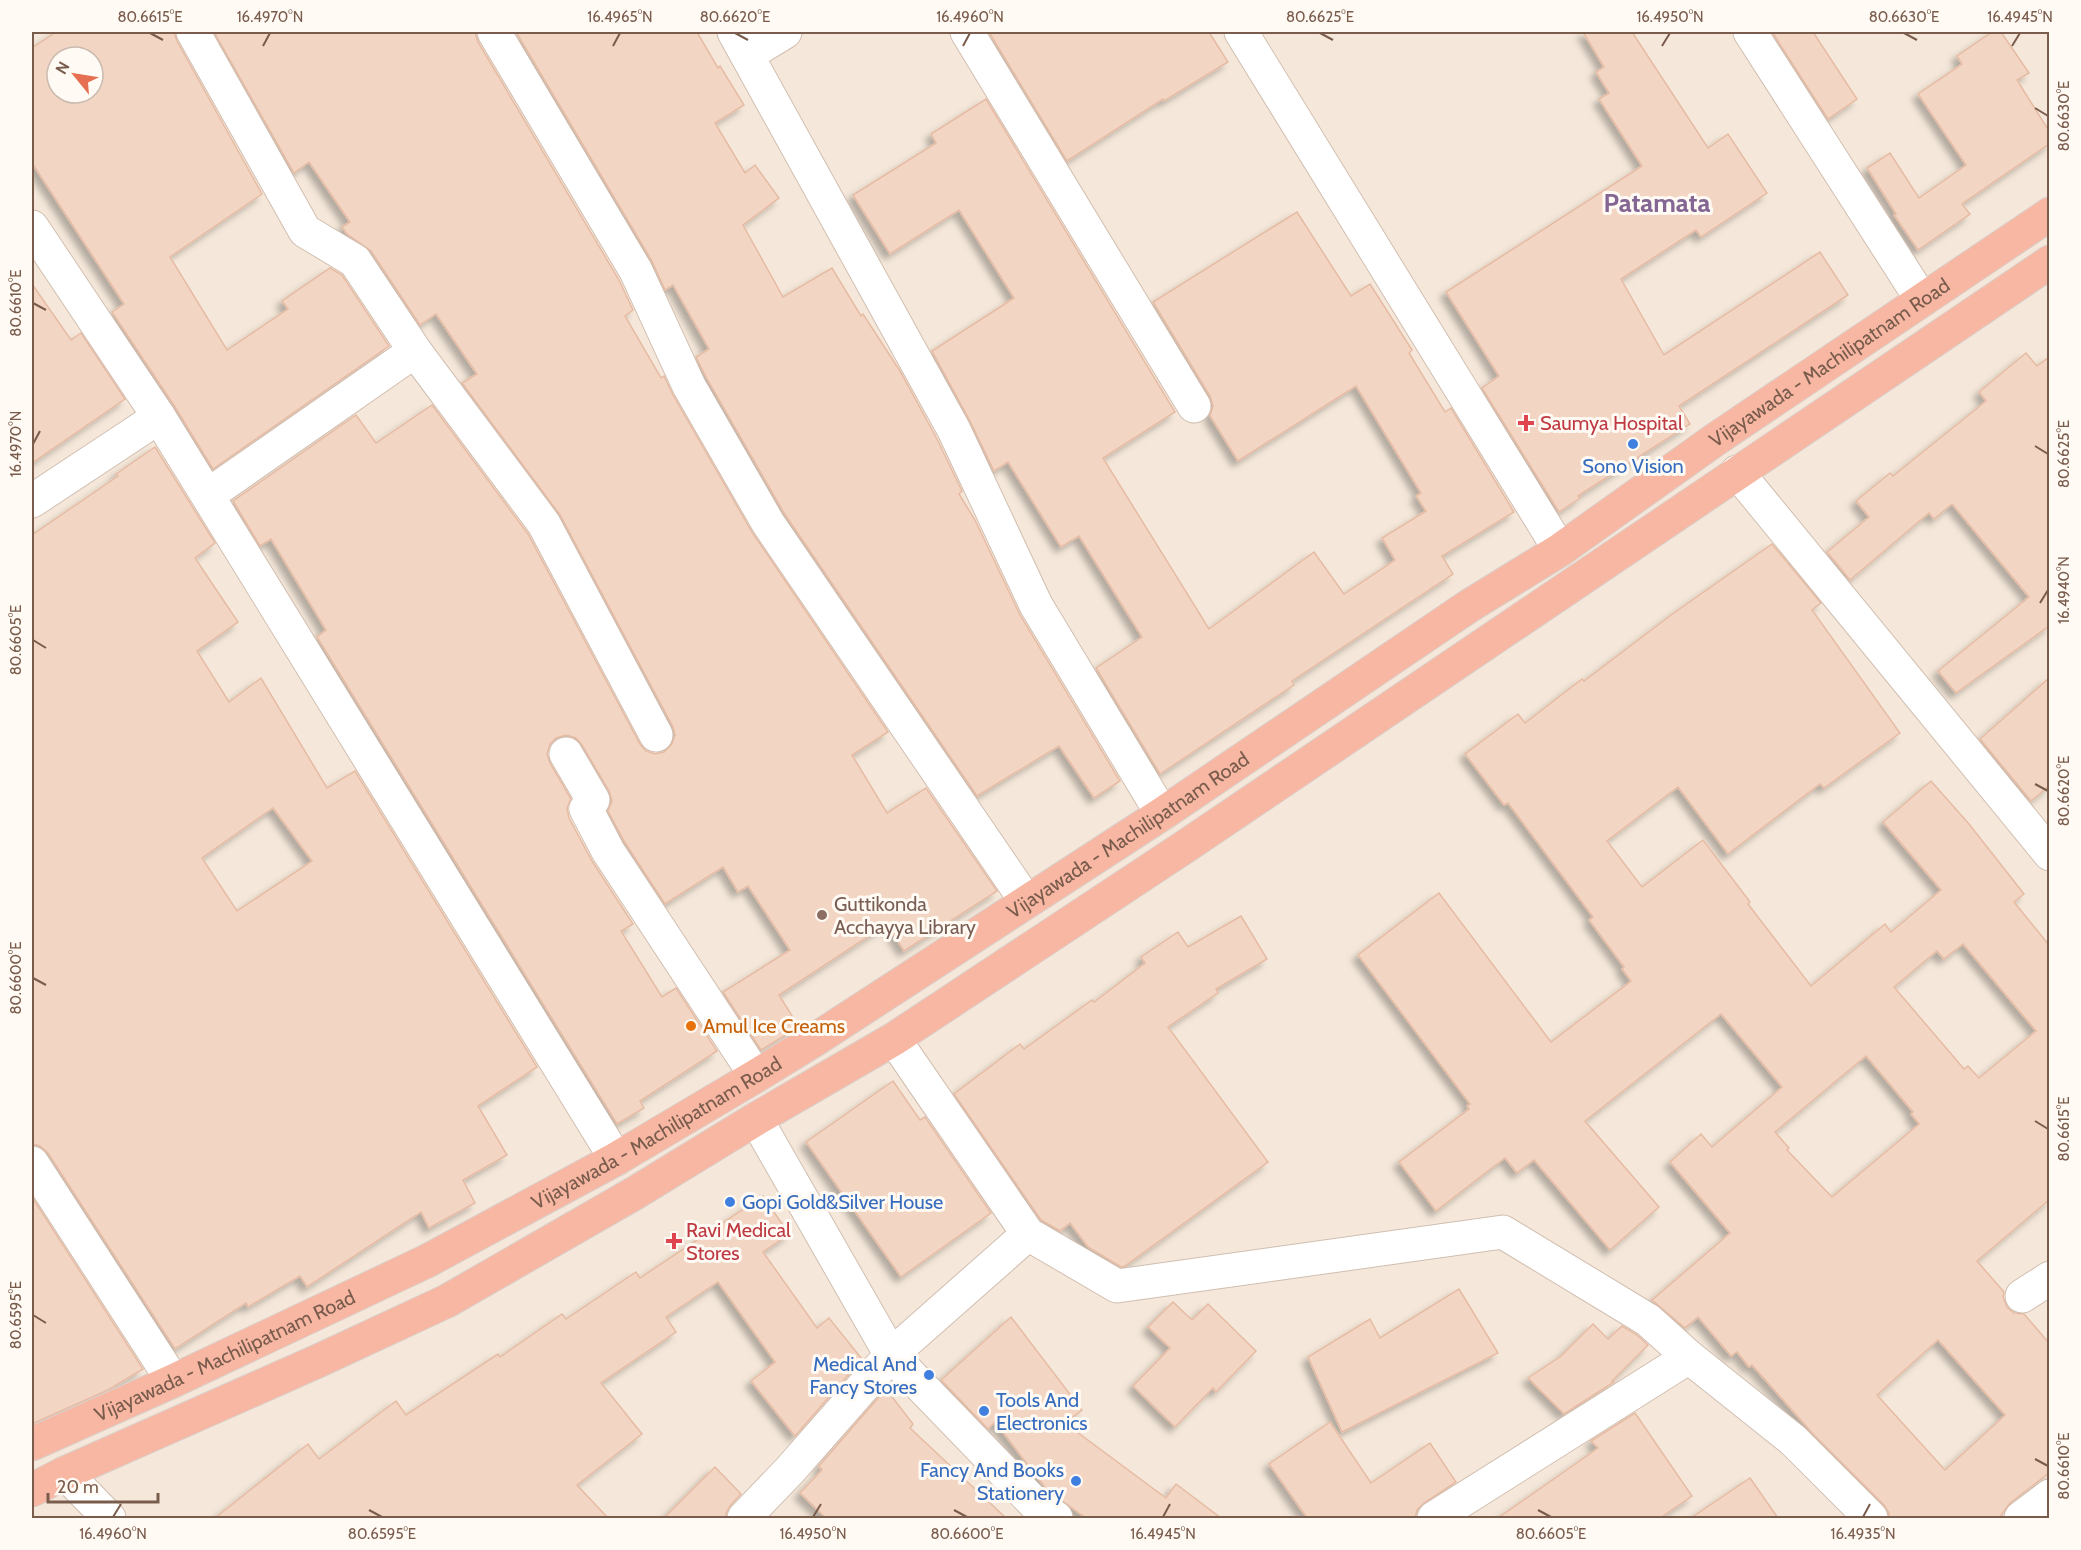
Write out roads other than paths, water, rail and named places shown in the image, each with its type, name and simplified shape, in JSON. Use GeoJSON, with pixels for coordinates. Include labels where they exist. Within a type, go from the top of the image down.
{"type":"FeatureCollection","features":[{"type":"Feature","properties":{"kind":"highway","name":"Vijayawada - Machilipatnam Road"},"geometry":{"type":"LineString","coordinates":[[32,1444],[173,1381],[427,1261],[616,1159],[756,1076],[1162,814],[1469,606],[1560,550],[1726,433],[2049,214]]}},
{"type":"Feature","properties":{"kind":"highway","name":"Vijayawada - Machilipatnam Road"},"geometry":{"type":"LineString","coordinates":[[32,1490],[447,1301],[635,1193],[894,1039],[1186,846],[2049,262]]}},
{"type":"Feature","properties":{"kind":"street"},"geometry":{"type":"LineString","coordinates":[[192,32],[305,231],[355,261],[415,351],[544,524],[656,735]]}},
{"type":"Feature","properties":{"kind":"street"},"geometry":{"type":"LineString","coordinates":[[494,32],[636,272],[689,386],[768,523],[1026,901]]}},
{"type":"Feature","properties":{"kind":"street"},"geometry":{"type":"LineString","coordinates":[[785,32],[741,43],[954,430],[1036,605],[1162,814]]}},
{"type":"Feature","properties":{"kind":"street"},"geometry":{"type":"LineString","coordinates":[[967,32],[1194,406]]}},
{"type":"Feature","properties":{"kind":"street"},"geometry":{"type":"LineString","coordinates":[[1241,32],[1560,550]]}},
{"type":"Feature","properties":{"kind":"street"},"geometry":{"type":"LineString","coordinates":[[1750,32],[1922,300]]}},
{"type":"Feature","properties":{"kind":"street"},"geometry":{"type":"LineString","coordinates":[[32,227],[159,417],[208,495],[616,1159]]}},
{"type":"Feature","properties":{"kind":"street"},"geometry":{"type":"LineString","coordinates":[[208,495],[415,351]]}},
{"type":"Feature","properties":{"kind":"street"},"geometry":{"type":"LineString","coordinates":[[32,501],[159,417]]}},
{"type":"Feature","properties":{"kind":"street"},"geometry":{"type":"LineString","coordinates":[[1737,472],[2049,854]]}},
{"type":"Feature","properties":{"kind":"street"},"geometry":{"type":"LineString","coordinates":[[1469,606],[1492,639]]}},
{"type":"Feature","properties":{"kind":"street"},"geometry":{"type":"LineString","coordinates":[[566,754],[593,800],[586,809],[608,851],[756,1076]]}},
{"type":"Feature","properties":{"kind":"street"},"geometry":{"type":"LineString","coordinates":[[894,1039],[1028,1234],[1117,1286],[1503,1232],[1648,1320],[1689,1357],[1793,1440],[1871,1518]]}},
{"type":"Feature","properties":{"kind":"street"},"geometry":{"type":"LineString","coordinates":[[756,1119],[891,1355],[1035,1504],[1056,1518]]}},
{"type":"Feature","properties":{"kind":"street"},"geometry":{"type":"LineString","coordinates":[[32,1163],[173,1381]]}},
{"type":"Feature","properties":{"kind":"street"},"geometry":{"type":"LineString","coordinates":[[744,1518],[790,1470],[891,1355],[1028,1234]]}},
{"type":"Feature","properties":{"kind":"street"},"geometry":{"type":"LineString","coordinates":[[2022,1296],[2049,1278]]}},
{"type":"Feature","properties":{"kind":"street"},"geometry":{"type":"LineString","coordinates":[[1434,1518],[1689,1357]]}},
{"type":"Feature","properties":{"kind":"street"},"geometry":{"type":"LineString","coordinates":[[65,1473],[109,1518]]}},
{"type":"Feature","properties":{"kind":"street"},"geometry":{"type":"LineString","coordinates":[[2021,1518],[2049,1496]]}},
{"type":"Feature","properties":{"kind":"place","name":"Saumya Hospital"},"geometry":{"type":"Point","coordinates":[1526,423]}},
{"type":"Feature","properties":{"kind":"place","name":"Sono Vision"},"geometry":{"type":"Point","coordinates":[1633,444]}},
{"type":"Feature","properties":{"kind":"place","name":"Guttikonda Acchayya Library"},"geometry":{"type":"Point","coordinates":[822,915]}},
{"type":"Feature","properties":{"kind":"place","name":"Amul Ice Creams"},"geometry":{"type":"Point","coordinates":[691,1026]}},
{"type":"Feature","properties":{"kind":"place","name":"Gopi Gold&Silver House"},"geometry":{"type":"Point","coordinates":[730,1202]}},
{"type":"Feature","properties":{"kind":"place","name":"Ravi Medical Stores"},"geometry":{"type":"Point","coordinates":[674,1241]}},
{"type":"Feature","properties":{"kind":"place","name":"Medical And Fancy Stores"},"geometry":{"type":"Point","coordinates":[929,1375]}},
{"type":"Feature","properties":{"kind":"place","name":"Tools And Electronics"},"geometry":{"type":"Point","coordinates":[984,1411]}},
{"type":"Feature","properties":{"kind":"place","name":"Fancy And Books Stationery"},"geometry":{"type":"Point","coordinates":[1076,1481]}},
{"type":"Feature","properties":{"kind":"district","name":"Patamata"},"geometry":{"type":"Point","coordinates":[1657,203]}}]}
